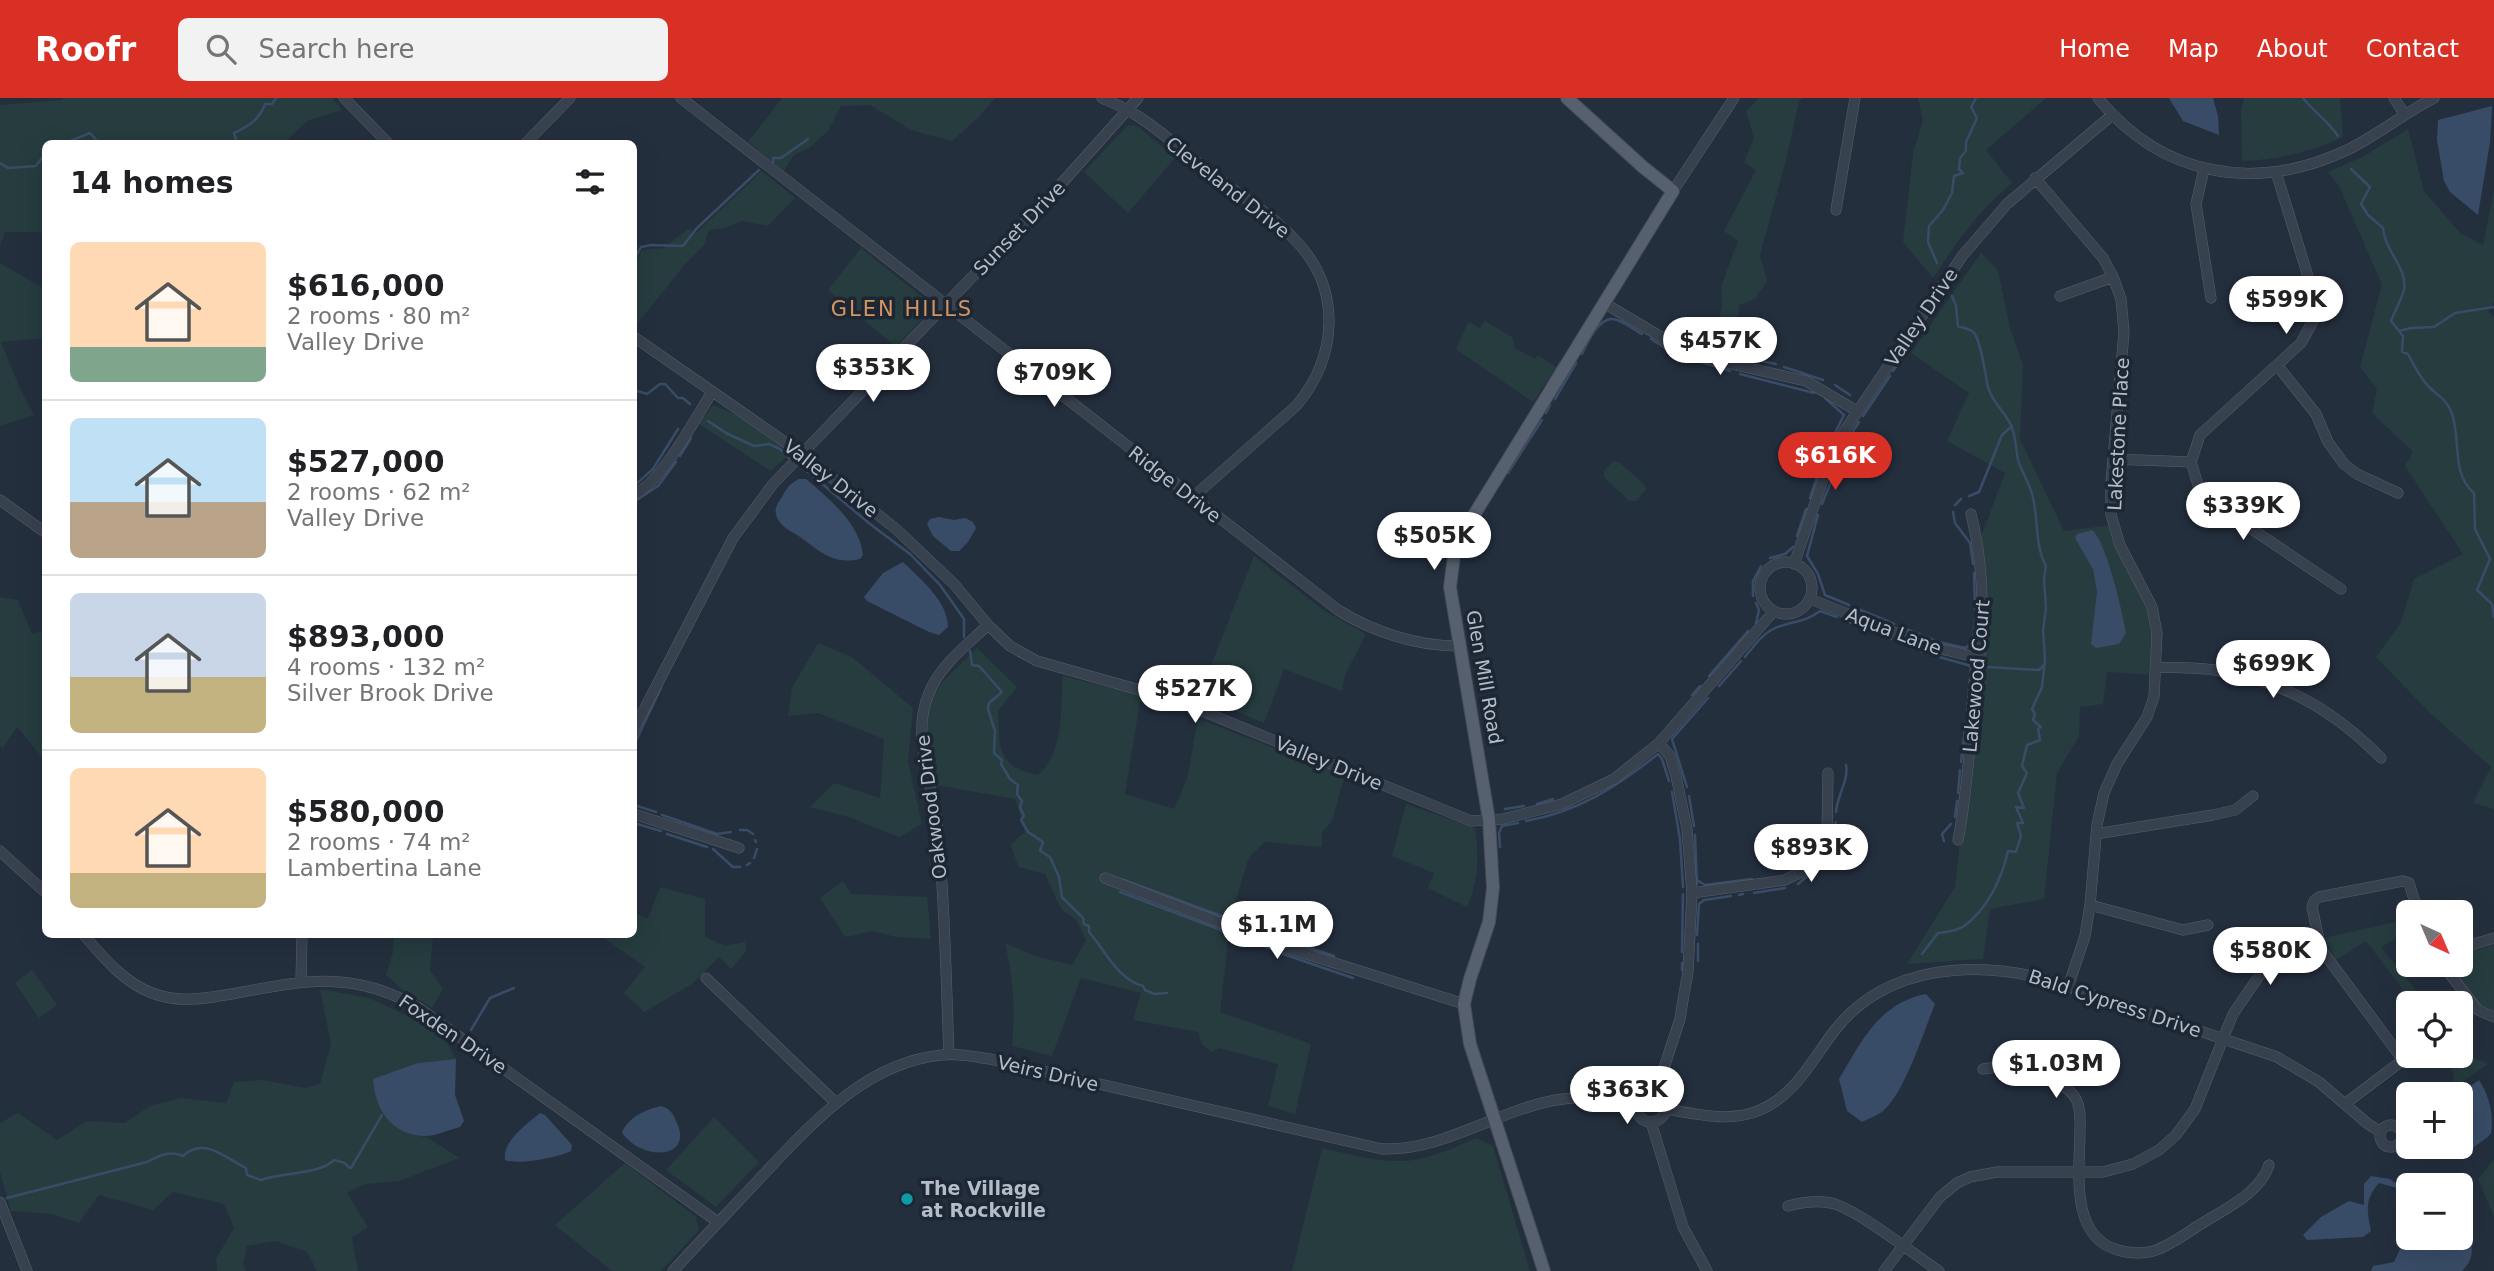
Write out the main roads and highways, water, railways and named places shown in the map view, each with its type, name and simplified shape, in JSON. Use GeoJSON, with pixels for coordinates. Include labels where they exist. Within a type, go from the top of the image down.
{"type":"FeatureCollection","features":[{"type":"Feature","properties":{"kind":"main road","name":"Glen Mill Road"},"geometry":{"type":"LineString","coordinates":[[1544,1271],[1470,1044],[1464,1004],[1489,922],[1493,896],[1489,820],[1458,646],[1450,587],[1451,566],[1458,545],[1481,502],[1673,191],[1567,98]]}},
{"type":"Feature","properties":{"kind":"water"},"geometry":{"type":"Polygon","coordinates":[[[2169,98],[2213,98],[2219,135],[2183,121],[2169,98]]]}},
{"type":"Feature","properties":{"kind":"water"},"geometry":{"type":"Polygon","coordinates":[[[2492,106],[2490,142],[2478,215],[2450,192],[2444,181],[2437,140],[2438,120],[2492,106]]]}},
{"type":"Feature","properties":{"kind":"water"},"geometry":{"type":"Polygon","coordinates":[[[799,479],[806,479],[842,512],[861,543],[863,555],[860,559],[842,560],[828,556],[780,523],[776,515],[777,506],[788,487],[799,479]]]}},
{"type":"Feature","properties":{"kind":"water"},"geometry":{"type":"Polygon","coordinates":[[[939,517],[954,520],[965,518],[973,522],[976,528],[959,551],[951,551],[933,536],[927,524],[930,519],[939,517]]]}},
{"type":"Feature","properties":{"kind":"water"},"geometry":{"type":"Polygon","coordinates":[[[2092,530],[2108,562],[2126,633],[2119,644],[2096,648],[2091,644],[2097,592],[2093,569],[2075,538],[2077,534],[2092,530]]]}},
{"type":"Feature","properties":{"kind":"water"},"geometry":{"type":"Polygon","coordinates":[[[903,562],[932,591],[943,608],[948,627],[939,635],[867,601],[864,597],[883,573],[903,562]]]}},
{"type":"Feature","properties":{"kind":"water"},"geometry":{"type":"Polygon","coordinates":[[[1926,994],[1935,1004],[1906,1077],[1882,1112],[1862,1122],[1847,1111],[1839,1079],[1864,1038],[1884,1015],[1910,999],[1926,994]]]}},
{"type":"Feature","properties":{"kind":"water"},"geometry":{"type":"Polygon","coordinates":[[[456,1059],[455,1095],[464,1121],[460,1127],[423,1136],[402,1130],[386,1118],[377,1100],[373,1079],[418,1063],[456,1059]]]}},
{"type":"Feature","properties":{"kind":"water"},"geometry":{"type":"Polygon","coordinates":[[[2479,1080],[2486,1092],[2492,1126],[2491,1133],[2473,1148],[2473,1136],[2473,1084],[2479,1080]]]}},
{"type":"Feature","properties":{"kind":"water"},"geometry":{"type":"Polygon","coordinates":[[[661,1106],[672,1113],[676,1121],[680,1133],[679,1143],[673,1149],[654,1152],[631,1143],[622,1133],[628,1123],[649,1109],[661,1106]]]}},
{"type":"Feature","properties":{"kind":"water"},"geometry":{"type":"Polygon","coordinates":[[[540,1113],[545,1115],[572,1145],[571,1151],[538,1160],[505,1160],[507,1146],[511,1140],[540,1113]]]}},
{"type":"Feature","properties":{"kind":"water"},"geometry":{"type":"Polygon","coordinates":[[[2371,1176],[2390,1179],[2396,1183],[2396,1188],[2379,1183],[2371,1195],[2368,1217],[2371,1231],[2363,1237],[2307,1240],[2303,1235],[2321,1217],[2349,1201],[2364,1205],[2364,1184],[2371,1176]]]}},
{"type":"Feature","properties":{"kind":"water"},"geometry":{"type":"Polygon","coordinates":[[[2400,1250],[2472,1250],[2468,1264],[2462,1271],[2371,1271],[2373,1266],[2394,1262],[2400,1250]]]}},
{"type":"Feature","properties":{"kind":"waterway"},"geometry":{"type":"LineString","coordinates":[[236,140],[234,133],[253,122],[265,104],[272,104],[276,98]]}},
{"type":"Feature","properties":{"kind":"waterway"},"geometry":{"type":"LineString","coordinates":[[1937,263],[1928,242],[1929,226],[1943,210],[1952,193],[1954,176],[1963,173],[1959,169],[1960,158],[1966,151],[1966,142],[1977,118],[1971,107],[1976,98]]}},
{"type":"Feature","properties":{"kind":"waterway"},"geometry":{"type":"LineString","coordinates":[[2303,98],[2338,136]]}},
{"type":"Feature","properties":{"kind":"waterway"},"geometry":{"type":"LineString","coordinates":[[73,140],[90,133],[96,140]]}},
{"type":"Feature","properties":{"kind":"waterway"},"geometry":{"type":"LineString","coordinates":[[773,163],[773,158],[781,158],[808,139]]}},
{"type":"Feature","properties":{"kind":"waterway"},"geometry":{"type":"LineString","coordinates":[[0,163],[8,168],[36,166],[42,158]]}},
{"type":"Feature","properties":{"kind":"waterway"},"geometry":{"type":"LineString","coordinates":[[2351,169],[2370,187],[2361,204],[2368,215],[2383,228],[2387,244],[2403,274],[2404,290],[2391,321],[2403,336],[2402,352],[2408,354],[2423,380],[2444,400],[2451,411],[2462,476],[2474,493],[2475,529],[2490,559],[2477,590],[2492,604],[2494,617]]}},
{"type":"Feature","properties":{"kind":"waterway"},"geometry":{"type":"LineString","coordinates":[[637,254],[641,247],[651,245],[683,246],[697,228],[759,170]]}},
{"type":"Feature","properties":{"kind":"waterway"},"geometry":{"type":"LineString","coordinates":[[1922,954],[1938,933],[1961,928],[1980,911],[1998,882],[2008,851],[2016,852],[2021,836],[2017,823],[2023,823],[2016,807],[2024,808],[2018,793],[2027,773],[2022,766],[2027,745],[2040,740],[2038,729],[2041,727],[2033,720],[2035,714],[2032,709],[2042,687],[2045,659],[2043,631],[2046,566],[2038,540],[2032,494],[2018,460],[2012,428],[1990,393],[1976,336],[1968,329],[1958,326],[1952,296]]}},
{"type":"Feature","properties":{"kind":"waterway"},"geometry":{"type":"LineString","coordinates":[[2399,331],[2434,327],[2455,313],[2494,307]]}},
{"type":"Feature","properties":{"kind":"waterway"},"geometry":{"type":"LineString","coordinates":[[1582,354],[1593,333],[1606,320],[1619,320],[1642,334]]}},
{"type":"Feature","properties":{"kind":"waterway"},"geometry":{"type":"LineString","coordinates":[[1651,339],[1670,351]]}},
{"type":"Feature","properties":{"kind":"waterway"},"geometry":{"type":"LineString","coordinates":[[1717,348],[1738,354]]}},
{"type":"Feature","properties":{"kind":"waterway"},"geometry":{"type":"LineString","coordinates":[[1678,355],[1730,371]]}},
{"type":"Feature","properties":{"kind":"waterway"},"geometry":{"type":"LineString","coordinates":[[1893,371],[1904,356]]}},
{"type":"Feature","properties":{"kind":"waterway"},"geometry":{"type":"LineString","coordinates":[[1747,358],[1776,364]]}},
{"type":"Feature","properties":{"kind":"waterway"},"geometry":{"type":"LineString","coordinates":[[1548,383],[1561,362]]}},
{"type":"Feature","properties":{"kind":"waterway"},"geometry":{"type":"LineString","coordinates":[[1555,399],[1576,363]]}},
{"type":"Feature","properties":{"kind":"waterway"},"geometry":{"type":"LineString","coordinates":[[1784,367],[1823,380]]}},
{"type":"Feature","properties":{"kind":"waterway"},"geometry":{"type":"LineString","coordinates":[[1740,374],[1814,393]]}},
{"type":"Feature","properties":{"kind":"waterway"},"geometry":{"type":"LineString","coordinates":[[1863,416],[1890,376]]}},
{"type":"Feature","properties":{"kind":"waterway"},"geometry":{"type":"LineString","coordinates":[[637,391],[647,394],[660,384],[665,384],[678,398],[683,398],[690,404]]}},
{"type":"Feature","properties":{"kind":"waterway"},"geometry":{"type":"LineString","coordinates":[[1835,385],[1850,395]]}},
{"type":"Feature","properties":{"kind":"waterway"},"geometry":{"type":"LineString","coordinates":[[1825,398],[1844,415],[1828,447]]}},
{"type":"Feature","properties":{"kind":"waterway"},"geometry":{"type":"LineString","coordinates":[[1546,413],[1550,405]]}},
{"type":"Feature","properties":{"kind":"waterway"},"geometry":{"type":"LineString","coordinates":[[1508,473],[1542,420]]}},
{"type":"Feature","properties":{"kind":"waterway"},"geometry":{"type":"LineString","coordinates":[[708,421],[754,446],[769,444],[780,449],[789,458]]}},
{"type":"Feature","properties":{"kind":"waterway"},"geometry":{"type":"LineString","coordinates":[[1852,433],[1859,422]]}},
{"type":"Feature","properties":{"kind":"waterway"},"geometry":{"type":"LineString","coordinates":[[1969,496],[1979,492],[2002,435],[2012,426]]}},
{"type":"Feature","properties":{"kind":"waterway"},"geometry":{"type":"LineString","coordinates":[[637,483],[653,469],[678,429]]}},
{"type":"Feature","properties":{"kind":"waterway"},"geometry":{"type":"LineString","coordinates":[[680,456],[691,438]]}},
{"type":"Feature","properties":{"kind":"waterway"},"geometry":{"type":"LineString","coordinates":[[1837,465],[1847,441]]}},
{"type":"Feature","properties":{"kind":"waterway"},"geometry":{"type":"LineString","coordinates":[[1810,498],[1823,459]]}},
{"type":"Feature","properties":{"kind":"waterway"},"geometry":{"type":"LineString","coordinates":[[637,500],[658,486],[676,462]]}},
{"type":"Feature","properties":{"kind":"waterway"},"geometry":{"type":"LineString","coordinates":[[802,467],[910,554],[940,585],[964,619],[964,637]]}},
{"type":"Feature","properties":{"kind":"waterway"},"geometry":{"type":"LineString","coordinates":[[1822,504],[1833,477]]}},
{"type":"Feature","properties":{"kind":"waterway"},"geometry":{"type":"LineString","coordinates":[[1955,505],[1961,499]]}},
{"type":"Feature","properties":{"kind":"waterway"},"geometry":{"type":"LineString","coordinates":[[1797,536],[1806,509]]}},
{"type":"Feature","properties":{"kind":"waterway"},"geometry":{"type":"LineString","coordinates":[[1953,512],[1955,523],[1970,543],[1973,564]]}},
{"type":"Feature","properties":{"kind":"waterway"},"geometry":{"type":"LineString","coordinates":[[1818,515],[1807,556],[1818,574],[1825,595],[1849,605]]}},
{"type":"Feature","properties":{"kind":"waterway"},"geometry":{"type":"LineString","coordinates":[[1770,558],[1785,554],[1793,547]]}},
{"type":"Feature","properties":{"kind":"waterway"},"geometry":{"type":"LineString","coordinates":[[1753,596],[1753,581],[1761,566]]}},
{"type":"Feature","properties":{"kind":"waterway"},"geometry":{"type":"LineString","coordinates":[[1974,573],[1975,609]]}},
{"type":"Feature","properties":{"kind":"waterway"},"geometry":{"type":"LineString","coordinates":[[1756,603],[1759,610],[1756,623]]}},
{"type":"Feature","properties":{"kind":"waterway"},"geometry":{"type":"LineString","coordinates":[[1856,608],[1894,624]]}},
{"type":"Feature","properties":{"kind":"waterway"},"geometry":{"type":"LineString","coordinates":[[1745,657],[1761,638],[1773,629],[1809,618],[1820,611],[1837,617]]}},
{"type":"Feature","properties":{"kind":"waterway"},"geometry":{"type":"LineString","coordinates":[[1901,627],[1938,642],[1966,648],[1973,641],[1975,618]]}},
{"type":"Feature","properties":{"kind":"waterway"},"geometry":{"type":"LineString","coordinates":[[1844,620],[1864,628]]}},
{"type":"Feature","properties":{"kind":"waterway"},"geometry":{"type":"LineString","coordinates":[[1709,676],[1748,631]]}},
{"type":"Feature","properties":{"kind":"waterway"},"geometry":{"type":"LineString","coordinates":[[1875,632],[1891,639]]}},
{"type":"Feature","properties":{"kind":"waterway"},"geometry":{"type":"LineString","coordinates":[[1899,642],[1923,652]]}},
{"type":"Feature","properties":{"kind":"waterway"},"geometry":{"type":"LineString","coordinates":[[970,651],[972,665],[979,666],[1002,692],[989,703],[988,709],[995,731],[994,753],[1002,760],[1001,764],[1010,779],[1018,785],[1017,794],[1022,801],[1020,807],[1024,816],[1021,820],[1028,832],[1043,842],[1040,851],[1050,857],[1059,877],[1062,897],[1083,918],[1084,924],[1089,926],[1089,932],[1126,978],[1154,994],[1167,993]]}},
{"type":"Feature","properties":{"kind":"waterway"},"geometry":{"type":"LineString","coordinates":[[1932,655],[1971,666],[1967,712]]}},
{"type":"Feature","properties":{"kind":"waterway"},"geometry":{"type":"LineString","coordinates":[[1719,686],[1741,661]]}},
{"type":"Feature","properties":{"kind":"waterway"},"geometry":{"type":"LineString","coordinates":[[1987,667],[2039,670],[2044,665]]}},
{"type":"Feature","properties":{"kind":"waterway"},"geometry":{"type":"LineString","coordinates":[[1692,695],[1700,686]]}},
{"type":"Feature","properties":{"kind":"waterway"},"geometry":{"type":"LineString","coordinates":[[637,739],[661,688]]}},
{"type":"Feature","properties":{"kind":"waterway"},"geometry":{"type":"LineString","coordinates":[[1687,787],[1672,739],[1708,698]]}},
{"type":"Feature","properties":{"kind":"waterway"},"geometry":{"type":"LineString","coordinates":[[1961,762],[1966,721]]}},
{"type":"Feature","properties":{"kind":"waterway"},"geometry":{"type":"LineString","coordinates":[[1526,821],[1564,811],[1596,796],[1658,754],[1669,781]]}},
{"type":"Feature","properties":{"kind":"waterway"},"geometry":{"type":"LineString","coordinates":[[1836,812],[1846,776],[1846,765]]}},
{"type":"Feature","properties":{"kind":"waterway"},"geometry":{"type":"LineString","coordinates":[[1958,793],[1960,770]]}},
{"type":"Feature","properties":{"kind":"waterway"},"geometry":{"type":"LineString","coordinates":[[1672,792],[1680,839],[1683,887]]}},
{"type":"Feature","properties":{"kind":"waterway"},"geometry":{"type":"LineString","coordinates":[[1689,796],[1694,826]]}},
{"type":"Feature","properties":{"kind":"waterway"},"geometry":{"type":"LineString","coordinates":[[1537,804],[1553,799]]}},
{"type":"Feature","properties":{"kind":"waterway"},"geometry":{"type":"LineString","coordinates":[[1955,817],[1957,801]]}},
{"type":"Feature","properties":{"kind":"waterway"},"geometry":{"type":"LineString","coordinates":[[637,806],[656,812]]}},
{"type":"Feature","properties":{"kind":"waterway"},"geometry":{"type":"LineString","coordinates":[[1505,809],[1524,806]]}},
{"type":"Feature","properties":{"kind":"waterway"},"geometry":{"type":"LineString","coordinates":[[662,815],[717,834],[731,832]]}},
{"type":"Feature","properties":{"kind":"waterway"},"geometry":{"type":"LineString","coordinates":[[1500,847],[1499,833],[1502,826],[1518,823]]}},
{"type":"Feature","properties":{"kind":"waterway"},"geometry":{"type":"LineString","coordinates":[[637,824],[661,831]]}},
{"type":"Feature","properties":{"kind":"waterway"},"geometry":{"type":"LineString","coordinates":[[1944,841],[1942,834],[1951,824]]}},
{"type":"Feature","properties":{"kind":"waterway"},"geometry":{"type":"LineString","coordinates":[[740,830],[753,834]]}},
{"type":"Feature","properties":{"kind":"waterway"},"geometry":{"type":"LineString","coordinates":[[1829,848],[1834,831]]}},
{"type":"Feature","properties":{"kind":"waterway"},"geometry":{"type":"LineString","coordinates":[[667,834],[707,847]]}},
{"type":"Feature","properties":{"kind":"waterway"},"geometry":{"type":"LineString","coordinates":[[1695,835],[1697,884]]}},
{"type":"Feature","properties":{"kind":"waterway"},"geometry":{"type":"LineString","coordinates":[[713,849],[733,867],[740,867]]}},
{"type":"Feature","properties":{"kind":"waterway"},"geometry":{"type":"LineString","coordinates":[[754,858],[757,849]]}},
{"type":"Feature","properties":{"kind":"waterway"},"geometry":{"type":"LineString","coordinates":[[1798,884],[1823,863]]}},
{"type":"Feature","properties":{"kind":"waterway"},"geometry":{"type":"LineString","coordinates":[[1697,880],[1705,885],[1752,879]]}},
{"type":"Feature","properties":{"kind":"waterway"},"geometry":{"type":"LineString","coordinates":[[1124,880],[1262,931]]}},
{"type":"Feature","properties":{"kind":"waterway"},"geometry":{"type":"LineString","coordinates":[[1754,893],[1785,888]]}},
{"type":"Feature","properties":{"kind":"waterway"},"geometry":{"type":"LineString","coordinates":[[1120,892],[1276,951]]}},
{"type":"Feature","properties":{"kind":"waterway"},"geometry":{"type":"LineString","coordinates":[[1682,952],[1683,894]]}},
{"type":"Feature","properties":{"kind":"waterway"},"geometry":{"type":"LineString","coordinates":[[1739,895],[1743,894]]}},
{"type":"Feature","properties":{"kind":"waterway"},"geometry":{"type":"LineString","coordinates":[[1697,935],[1699,904],[1704,900],[1731,896]]}},
{"type":"Feature","properties":{"kind":"waterway"},"geometry":{"type":"LineString","coordinates":[[1271,935],[1334,956]]}},
{"type":"Feature","properties":{"kind":"waterway"},"geometry":{"type":"LineString","coordinates":[[1698,944],[1698,961]]}},
{"type":"Feature","properties":{"kind":"waterway"},"geometry":{"type":"LineString","coordinates":[[1283,954],[1353,978]]}},
{"type":"Feature","properties":{"kind":"waterway"},"geometry":{"type":"LineString","coordinates":[[1682,963],[1682,970]]}},
{"type":"Feature","properties":{"kind":"waterway"},"geometry":{"type":"LineString","coordinates":[[471,1030],[490,998],[514,988]]}},
{"type":"Feature","properties":{"kind":"waterway"},"geometry":{"type":"LineString","coordinates":[[7,1198],[147,1162],[164,1154],[183,1156],[199,1148],[207,1148],[222,1155],[246,1168],[247,1175],[261,1180],[310,1171],[334,1160],[351,1168],[382,1115]]}},
{"type":"Feature","properties":{"kind":"place","name":"The Village at Rockville"},"geometry":{"type":"Point","coordinates":[907,1199]}},
{"type":"Feature","properties":{"kind":"district","name":"GLEN HILLS"},"geometry":{"type":"Point","coordinates":[902,309]}}]}
